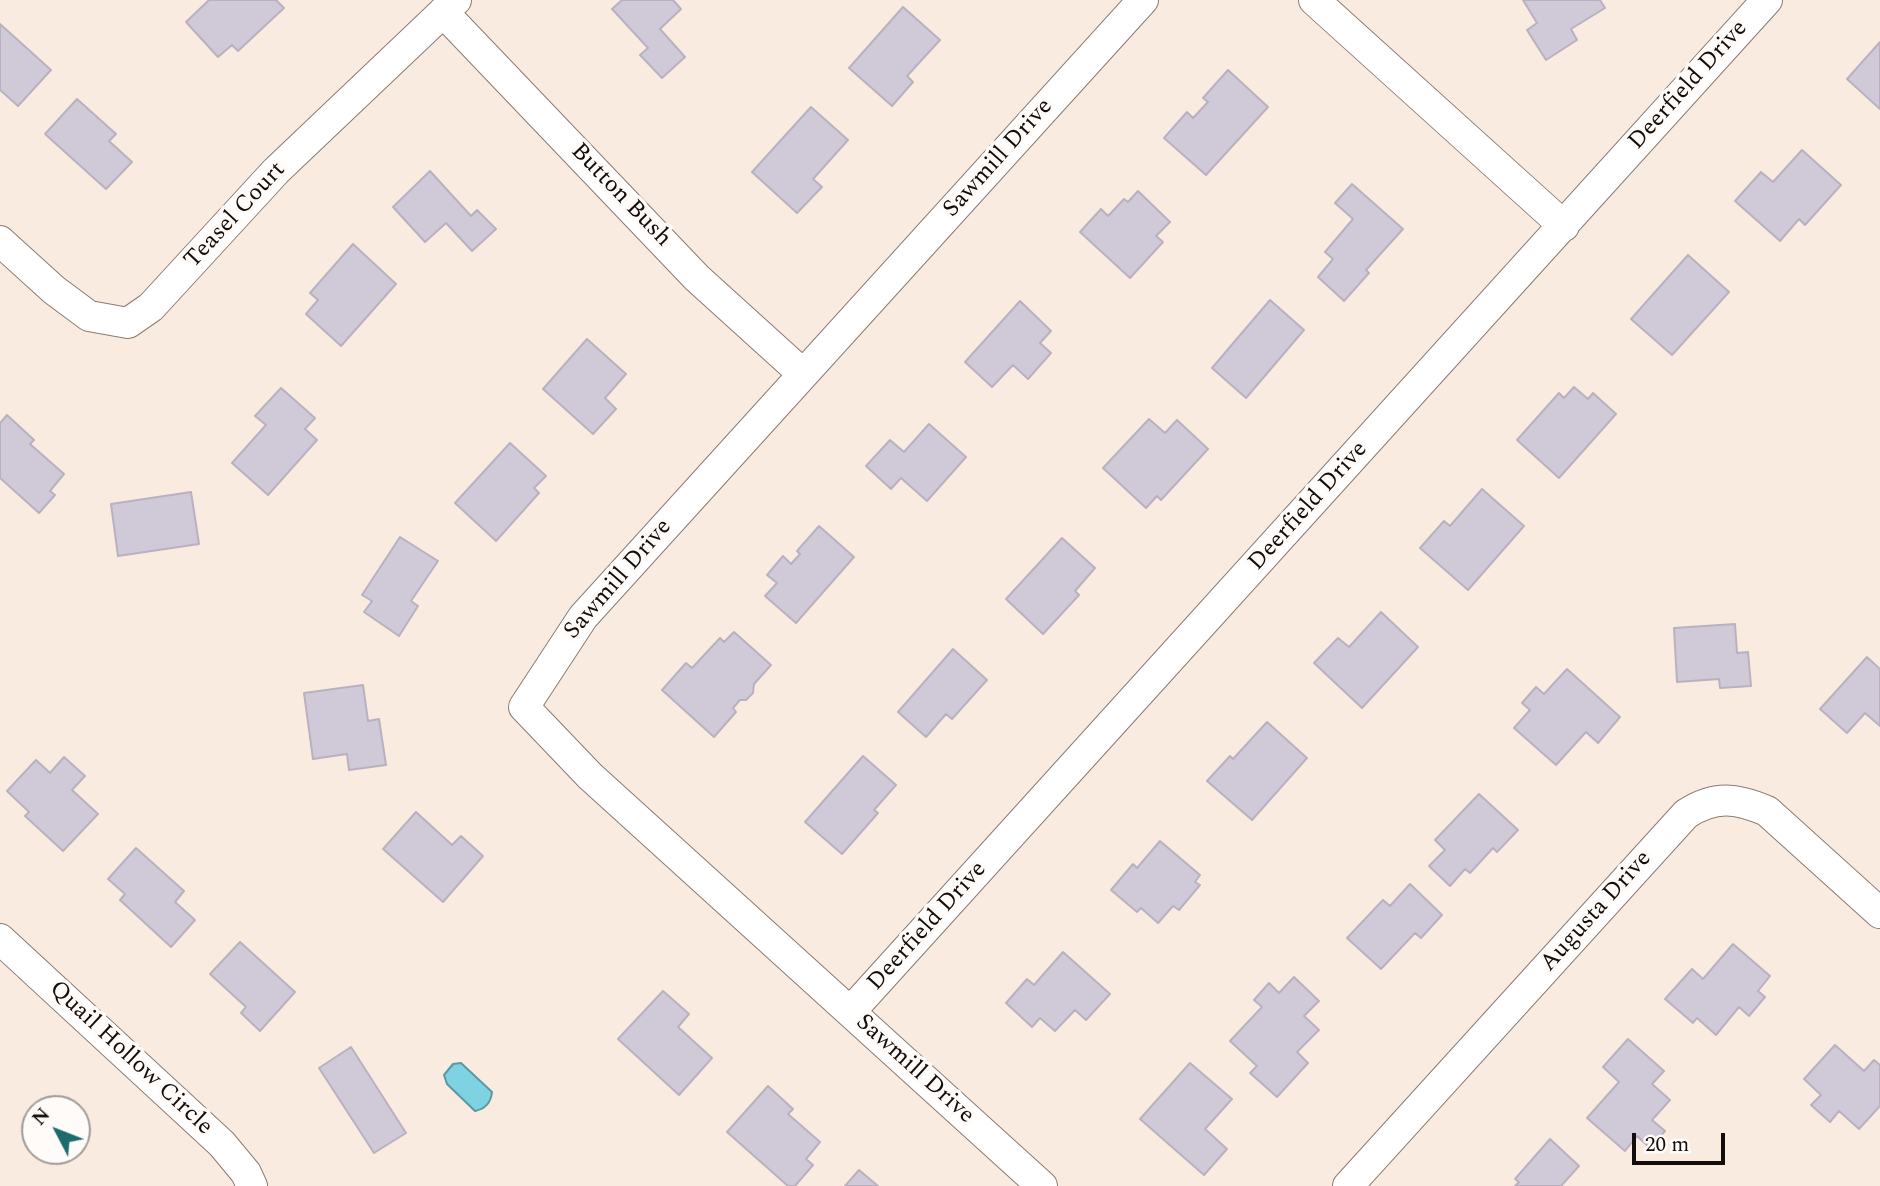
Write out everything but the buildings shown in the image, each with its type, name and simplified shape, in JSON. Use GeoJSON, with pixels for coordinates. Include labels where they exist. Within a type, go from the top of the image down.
{"type":"FeatureCollection","features":[{"type":"Feature","properties":{"kind":"street","name":"Sawmill Drive"},"geometry":{"type":"LineString","coordinates":[[1042,1186],[590,776],[524,707],[583,617],[1143,0]]}},
{"type":"Feature","properties":{"kind":"street"},"geometry":{"type":"LineString","coordinates":[[1314,0],[1564,226]]}},
{"type":"Feature","properties":{"kind":"street","name":"Deerfield Drive"},"geometry":{"type":"LineString","coordinates":[[850,1012],[1767,0]]}},
{"type":"Feature","properties":{"kind":"street","name":"Button Bush"},"geometry":{"type":"LineString","coordinates":[[450,6],[697,278],[803,374]]}},
{"type":"Feature","properties":{"kind":"street","name":"Teasel Court"},"geometry":{"type":"LineString","coordinates":[[0,241],[54,290],[89,316],[128,323],[151,307],[276,171],[450,6]]}},
{"type":"Feature","properties":{"kind":"street","name":"Augusta Drive"},"geometry":{"type":"LineString","coordinates":[[1348,1186],[1686,814],[1696,808],[1720,800],[1744,801],[1767,811],[1880,913]]}},
{"type":"Feature","properties":{"kind":"street","name":"Quail Hollow Circle"},"geometry":{"type":"LineString","coordinates":[[0,939],[222,1144],[246,1173],[252,1186]]}},
{"type":"Feature","properties":{"kind":"water"},"geometry":{"type":"Polygon","coordinates":[[[461,1063],[492,1092],[482,1109],[475,1111],[447,1084],[444,1075],[453,1064],[461,1063]]]}}]}
